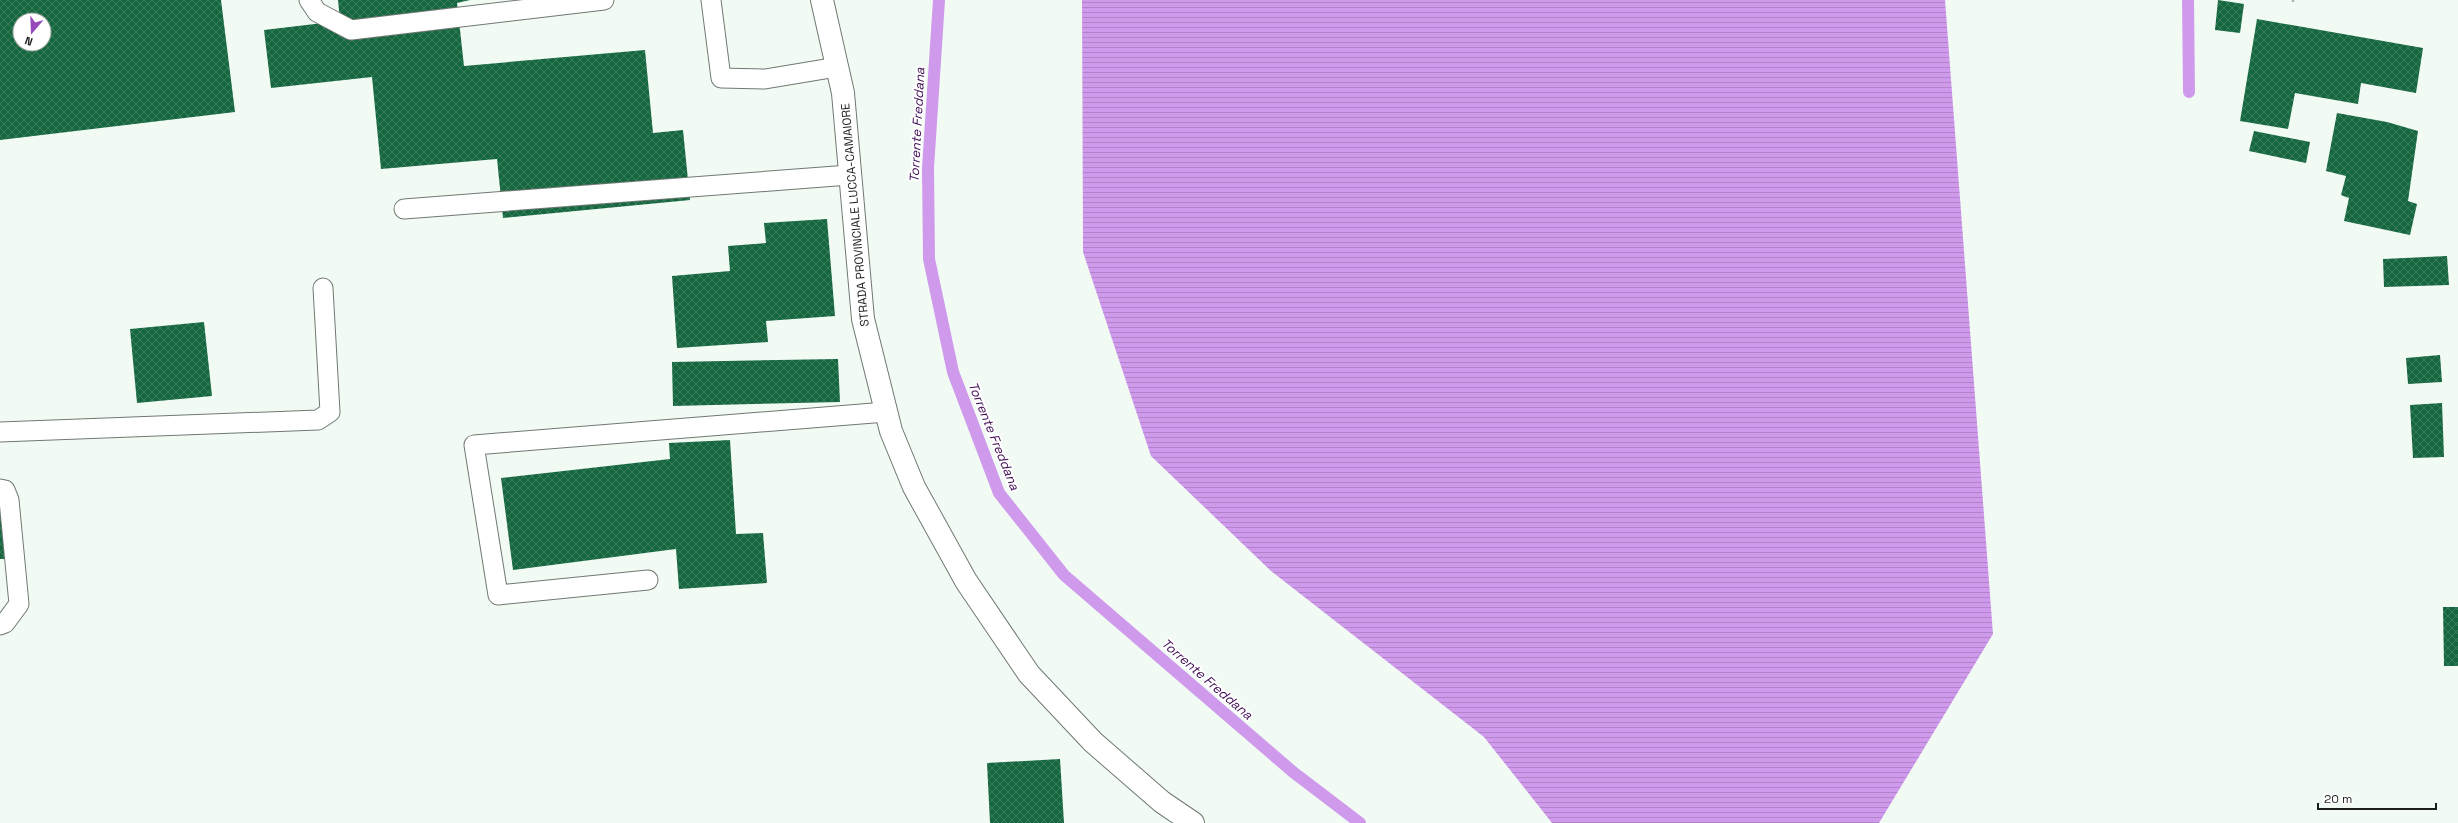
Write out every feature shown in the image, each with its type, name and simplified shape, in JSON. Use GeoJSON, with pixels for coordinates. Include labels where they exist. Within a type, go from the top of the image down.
{"type":"FeatureCollection","features":[{"type":"Feature","properties":{"kind":"main road","name":"STRADA PROVINCIALE LUCCA-CAMAIORE"},"geometry":{"type":"LineString","coordinates":[[822,0],[843,93],[849,175],[863,319],[886,412],[914,486],[938,534],[970,587],[1029,674],[1093,742],[1162,802],[1193,823]]}},
{"type":"Feature","properties":{"kind":"lane"},"geometry":{"type":"LineString","coordinates":[[309,0],[317,12],[351,30],[604,0]]}},
{"type":"Feature","properties":{"kind":"lane"},"geometry":{"type":"LineString","coordinates":[[711,0],[721,78],[764,79],[837,67]]}},
{"type":"Feature","properties":{"kind":"lane"},"geometry":{"type":"LineString","coordinates":[[404,209],[849,175]]}},
{"type":"Feature","properties":{"kind":"lane"},"geometry":{"type":"LineString","coordinates":[[0,432],[318,420],[330,412],[323,288]]}},
{"type":"Feature","properties":{"kind":"lane"},"geometry":{"type":"LineString","coordinates":[[648,580],[498,595],[474,445],[886,412]]}},
{"type":"Feature","properties":{"kind":"lane"},"geometry":{"type":"LineString","coordinates":[[0,489],[5,490],[9,500],[19,604],[5,623],[0,625]]}},
{"type":"Feature","properties":{"kind":"shaded area"},"geometry":{"type":"Polygon","coordinates":[[[1082,0],[1945,0],[1993,634],[1879,823],[1552,823],[1484,737],[1271,571],[1151,456],[1083,252],[1082,0]]]}},
{"type":"Feature","properties":{"kind":"building"},"geometry":{"type":"Polygon","coordinates":[[[0,0],[221,0],[235,112],[0,140],[0,0]]]}},
{"type":"Feature","properties":{"kind":"building"},"geometry":{"type":"Polygon","coordinates":[[[338,0],[470,0],[457,3],[464,66],[645,50],[653,133],[683,130],[690,200],[503,218],[497,159],[381,169],[372,77],[271,88],[264,30],[340,21],[338,0]]]}},
{"type":"Feature","properties":{"kind":"building"},"geometry":{"type":"Polygon","coordinates":[[[2218,0],[2244,4],[2240,33],[2215,30],[2218,0]]]}},
{"type":"Feature","properties":{"kind":"building"},"geometry":{"type":"Polygon","coordinates":[[[2257,19],[2423,48],[2416,93],[2361,83],[2358,104],[2295,93],[2288,129],[2240,121],[2257,19]]]}},
{"type":"Feature","properties":{"kind":"building"},"geometry":{"type":"Polygon","coordinates":[[[2337,113],[2387,122],[2418,131],[2408,201],[2417,204],[2410,235],[2344,221],[2349,198],[2341,195],[2346,176],[2326,171],[2337,113]]]}},
{"type":"Feature","properties":{"kind":"building"},"geometry":{"type":"Polygon","coordinates":[[[2254,131],[2310,142],[2306,163],[2249,151],[2254,131]]]}},
{"type":"Feature","properties":{"kind":"building"},"geometry":{"type":"Polygon","coordinates":[[[827,219],[835,316],[766,321],[768,342],[677,348],[672,276],[730,271],[728,246],[766,243],[764,223],[827,219]]]}},
{"type":"Feature","properties":{"kind":"building"},"geometry":{"type":"Polygon","coordinates":[[[2447,256],[2449,285],[2384,287],[2383,259],[2447,256]]]}},
{"type":"Feature","properties":{"kind":"building"},"geometry":{"type":"Polygon","coordinates":[[[204,322],[212,396],[137,403],[130,329],[204,322]]]}},
{"type":"Feature","properties":{"kind":"building"},"geometry":{"type":"Polygon","coordinates":[[[2440,355],[2442,382],[2408,384],[2406,358],[2440,355]]]}},
{"type":"Feature","properties":{"kind":"building"},"geometry":{"type":"Polygon","coordinates":[[[838,359],[840,402],[673,406],[672,362],[838,359]]]}},
{"type":"Feature","properties":{"kind":"building"},"geometry":{"type":"Polygon","coordinates":[[[2442,403],[2444,457],[2413,458],[2410,405],[2442,403]]]}},
{"type":"Feature","properties":{"kind":"building"},"geometry":{"type":"Polygon","coordinates":[[[730,440],[736,534],[763,533],[767,583],[679,589],[676,549],[513,570],[501,478],[670,459],[669,443],[730,440]]]}},
{"type":"Feature","properties":{"kind":"building"},"geometry":{"type":"Polygon","coordinates":[[[0,499],[7,559],[0,559],[0,499]]]}},
{"type":"Feature","properties":{"kind":"building"},"geometry":{"type":"Polygon","coordinates":[[[2443,607],[2458,607],[2458,666],[2444,666],[2443,607]]]}},
{"type":"Feature","properties":{"kind":"building"},"geometry":{"type":"Polygon","coordinates":[[[1060,759],[1064,823],[990,823],[987,763],[1060,759]]]}},
{"type":"Feature","properties":{"kind":"waterway","name":"Torrente Freddana"},"geometry":{"type":"LineString","coordinates":[[939,0],[928,168],[929,259],[953,372],[999,493],[1064,575],[1293,772],[1360,823]]}},
{"type":"Feature","properties":{"kind":"waterway"},"geometry":{"type":"LineString","coordinates":[[2188,0],[2189,92]]}}]}
